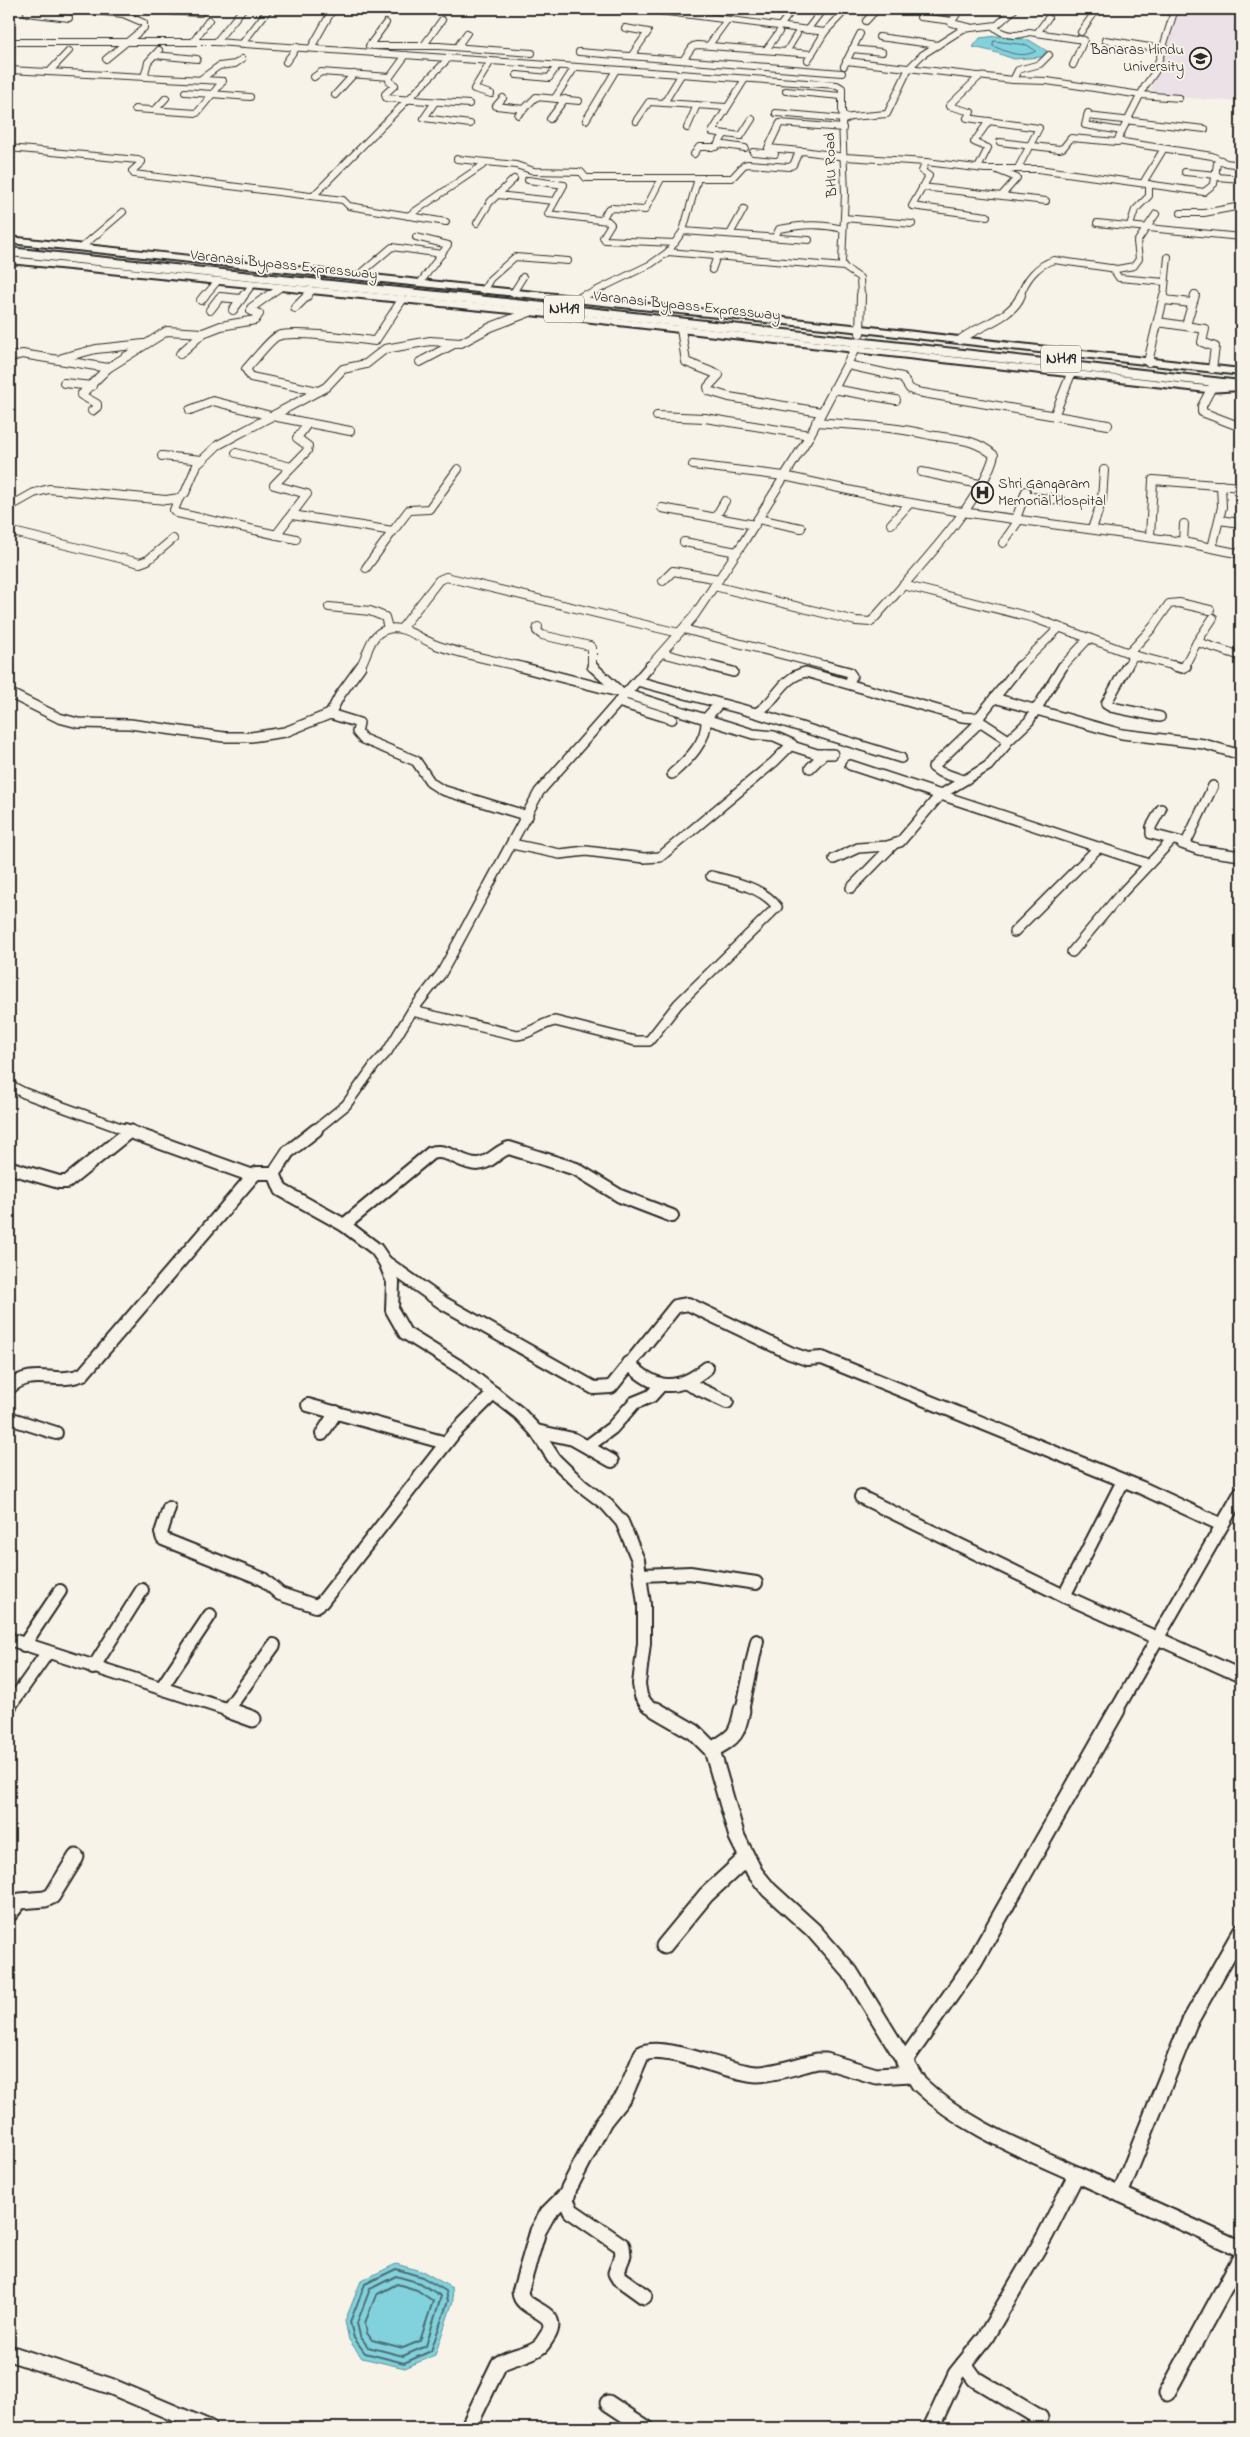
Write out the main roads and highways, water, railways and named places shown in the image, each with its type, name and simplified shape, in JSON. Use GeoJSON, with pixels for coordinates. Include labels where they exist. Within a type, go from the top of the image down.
{"type":"FeatureCollection","features":[{"type":"Feature","properties":{"kind":"highway","name":"Varanasi Bypass Expressway"},"geometry":{"type":"LineString","coordinates":[[9,246],[513,298],[1241,379]]}},
{"type":"Feature","properties":{"kind":"highway","name":"Varanasi Bypass Expressway"},"geometry":{"type":"LineString","coordinates":[[9,252],[544,307],[1241,386]]}},
{"type":"Feature","properties":{"kind":"water"},"geometry":{"type":"Polygon","coordinates":[[[997,36],[1029,40],[1047,51],[1042,57],[1014,59],[973,47],[980,38],[997,36]]]}},
{"type":"Feature","properties":{"kind":"water"},"geometry":{"type":"Polygon","coordinates":[[[396,2264],[424,2272],[452,2288],[453,2301],[435,2355],[405,2368],[362,2358],[349,2340],[345,2321],[361,2281],[396,2264]]]}},
{"type":"Feature","properties":{"kind":"place","name":"Banaras Hindu University"},"geometry":{"type":"Point","coordinates":[1200,59]}},
{"type":"Feature","properties":{"kind":"place","name":"Shri Gangaram Memorial Hospital"},"geometry":{"type":"Point","coordinates":[982,493]}}]}
